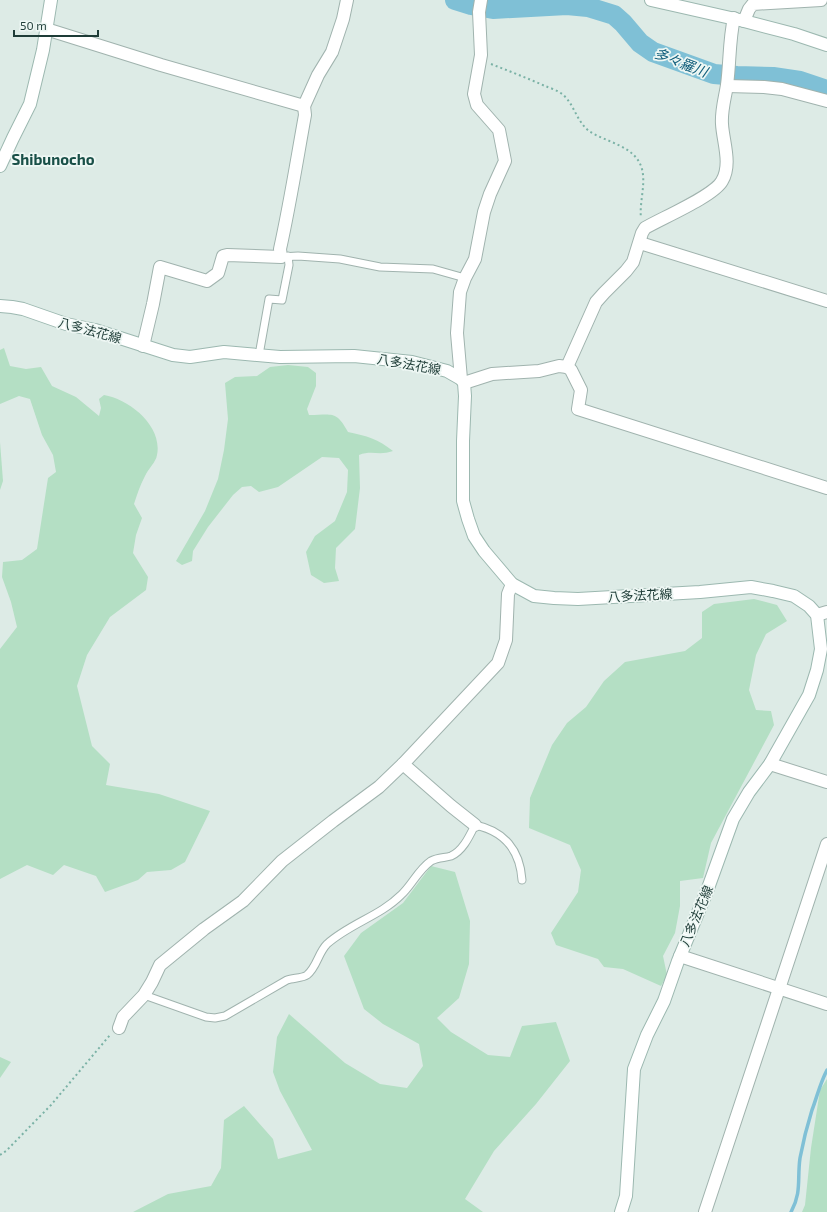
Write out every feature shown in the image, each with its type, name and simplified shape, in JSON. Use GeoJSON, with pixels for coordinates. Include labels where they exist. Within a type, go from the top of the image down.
{"type":"FeatureCollection","features":[{"type":"Feature","properties":{"kind":"street"},"geometry":{"type":"LineString","coordinates":[[0,166],[30,104],[43,50],[51,0]]}},
{"type":"Feature","properties":{"kind":"street"},"geometry":{"type":"LineString","coordinates":[[284,256],[280,249],[291,198],[305,114],[304,106],[318,75],[332,52],[347,0]]}},
{"type":"Feature","properties":{"kind":"street"},"geometry":{"type":"LineString","coordinates":[[651,0],[794,34],[827,45]]}},
{"type":"Feature","properties":{"kind":"street"},"geometry":{"type":"LineString","coordinates":[[567,367],[596,302],[633,262],[645,228],[691,204],[716,188],[722,182],[727,164],[722,123],[722,109],[739,20],[753,4],[822,0]]}},
{"type":"Feature","properties":{"kind":"street"},"geometry":{"type":"LineString","coordinates":[[480,6],[481,55],[474,94],[477,105],[499,130],[505,160],[484,212],[475,259],[460,292],[457,333],[463,381],[492,374],[539,370],[559,366],[567,367],[571,370],[581,390],[578,409],[827,488]]}},
{"type":"Feature","properties":{"kind":"street"},"geometry":{"type":"LineString","coordinates":[[46,29],[161,65],[304,106]]}},
{"type":"Feature","properties":{"kind":"street"},"geometry":{"type":"LineString","coordinates":[[728,79],[764,87],[782,89],[827,101]]}},
{"type":"Feature","properties":{"kind":"street"},"geometry":{"type":"LineString","coordinates":[[640,243],[827,301]]}},
{"type":"Feature","properties":{"kind":"street"},"geometry":{"type":"LineString","coordinates":[[143,346],[160,267],[207,281],[218,273],[223,256],[284,256]]}},
{"type":"Feature","properties":{"kind":"street","name":"八多法花線"},"geometry":{"type":"LineString","coordinates":[[0,306],[12,306],[23,309],[66,324],[95,330],[173,355],[190,357],[224,352],[280,357],[354,356],[412,362],[447,371],[463,381],[465,396],[463,501],[474,536],[484,551],[512,584],[534,596],[578,599],[700,592],[751,587],[794,596],[822,613],[821,650],[809,695],[770,764],[733,819],[707,891],[680,956],[664,1001],[647,1036],[634,1069],[626,1196],[621,1212]]}},
{"type":"Feature","properties":{"kind":"street"},"geometry":{"type":"LineString","coordinates":[[119,1028],[123,1017],[144,994],[152,982],[160,965],[204,929],[243,901],[282,861],[379,787],[403,764],[498,663],[506,640],[508,594],[512,584]]}},
{"type":"Feature","properties":{"kind":"street"},"geometry":{"type":"LineString","coordinates":[[403,764],[475,825]]}},
{"type":"Feature","properties":{"kind":"street"},"geometry":{"type":"LineString","coordinates":[[770,764],[827,782]]}},
{"type":"Feature","properties":{"kind":"street"},"geometry":{"type":"LineString","coordinates":[[705,1212],[827,844]]}},
{"type":"Feature","properties":{"kind":"street"},"geometry":{"type":"LineString","coordinates":[[680,956],[827,1004]]}},
{"type":"Feature","properties":{"kind":"lane"},"geometry":{"type":"LineString","coordinates":[[259,355],[269,299],[282,300],[289,265],[284,256],[340,259],[380,267],[433,269],[466,278]]}},
{"type":"Feature","properties":{"kind":"lane"},"geometry":{"type":"LineString","coordinates":[[144,994],[206,1017],[215,1018],[225,1016],[287,980],[306,976],[314,968],[326,946],[335,938],[401,896],[422,869],[432,861],[440,857],[451,856],[459,850],[467,840],[475,825],[493,830],[503,837],[515,853],[521,868],[522,880]]}},
{"type":"Feature","properties":{"kind":"path"},"geometry":{"type":"LineString","coordinates":[[480,64],[489,64],[518,74],[562,94],[568,101],[580,123],[589,131],[623,147],[635,157],[641,167],[642,180],[640,217],[642,225],[645,228]]}},
{"type":"Feature","properties":{"kind":"path"},"geometry":{"type":"LineString","coordinates":[[0,1155],[6,1152],[51,1104],[114,1031],[119,1028]]}},
{"type":"Feature","properties":{"kind":"green space"},"geometry":{"type":"Polygon","coordinates":[[[4,348],[10,366],[26,369],[41,367],[52,386],[76,397],[99,416],[101,408],[99,399],[104,395],[124,402],[133,408],[149,424],[155,434],[157,444],[156,458],[143,479],[134,504],[142,518],[136,535],[133,553],[148,577],[146,590],[110,617],[87,655],[77,686],[92,746],[110,764],[106,785],[159,794],[210,811],[185,862],[171,870],[147,872],[138,880],[105,892],[96,876],[64,865],[53,875],[27,865],[0,879],[0,649],[17,627],[11,602],[2,577],[3,562],[22,560],[37,549],[48,478],[56,472],[53,455],[42,435],[30,399],[19,396],[0,404],[0,350],[4,348]]]}},
{"type":"Feature","properties":{"kind":"green space"},"geometry":{"type":"Polygon","coordinates":[[[288,365],[308,367],[316,373],[316,386],[307,409],[309,415],[333,415],[340,420],[348,432],[372,438],[393,451],[359,455],[360,488],[355,529],[336,548],[335,568],[339,581],[324,583],[311,575],[306,552],[315,536],[335,521],[347,492],[348,470],[339,458],[322,457],[278,487],[259,492],[251,486],[242,487],[233,495],[208,527],[193,551],[192,561],[182,565],[176,561],[205,511],[218,479],[228,419],[225,383],[235,377],[257,376],[270,367],[288,365]]]}},
{"type":"Feature","properties":{"kind":"green space"},"geometry":{"type":"Polygon","coordinates":[[[0,442],[3,481],[0,490],[0,442]]]}},
{"type":"Feature","properties":{"kind":"green space"},"geometry":{"type":"Polygon","coordinates":[[[754,599],[777,605],[787,621],[766,634],[756,655],[749,690],[756,710],[771,711],[774,725],[711,843],[703,878],[680,881],[680,906],[675,933],[663,956],[667,975],[661,986],[623,969],[604,967],[598,959],[556,945],[551,933],[578,892],[581,870],[570,845],[529,828],[530,798],[552,745],[567,723],[586,707],[604,681],[625,662],[685,651],[702,638],[702,612],[714,604],[754,599]]]}},
{"type":"Feature","properties":{"kind":"green space"},"geometry":{"type":"Polygon","coordinates":[[[431,866],[455,872],[470,921],[469,964],[459,998],[437,1018],[451,1032],[488,1055],[510,1057],[522,1026],[556,1022],[570,1061],[536,1104],[494,1151],[465,1199],[483,1212],[133,1212],[168,1194],[211,1186],[221,1168],[224,1120],[244,1106],[273,1139],[278,1159],[312,1150],[280,1091],[273,1072],[277,1037],[289,1014],[345,1063],[380,1084],[407,1088],[423,1066],[419,1044],[383,1024],[364,1009],[344,956],[361,933],[403,903],[431,866]]]}},
{"type":"Feature","properties":{"kind":"green space"},"geometry":{"type":"Polygon","coordinates":[[[0,1057],[11,1062],[0,1078],[0,1057]]]}},
{"type":"Feature","properties":{"kind":"green space"},"geometry":{"type":"Polygon","coordinates":[[[827,1079],[827,1212],[802,1212],[805,1205],[811,1148],[820,1090],[827,1079]]]}},
{"type":"Feature","properties":{"kind":"waterway","name":"多々羅川"},"geometry":{"type":"LineString","coordinates":[[455,0],[493,9],[567,5],[588,7],[614,15],[640,43],[653,52],[714,74],[773,77],[800,81],[827,90]]}},
{"type":"Feature","properties":{"kind":"waterway"},"geometry":{"type":"LineString","coordinates":[[791,1212],[797,1198],[799,1166],[805,1134],[822,1080],[827,1070]]}},
{"type":"Feature","properties":{"kind":"district","name":"Shibunocho"},"geometry":{"type":"Point","coordinates":[53,159]}}]}
